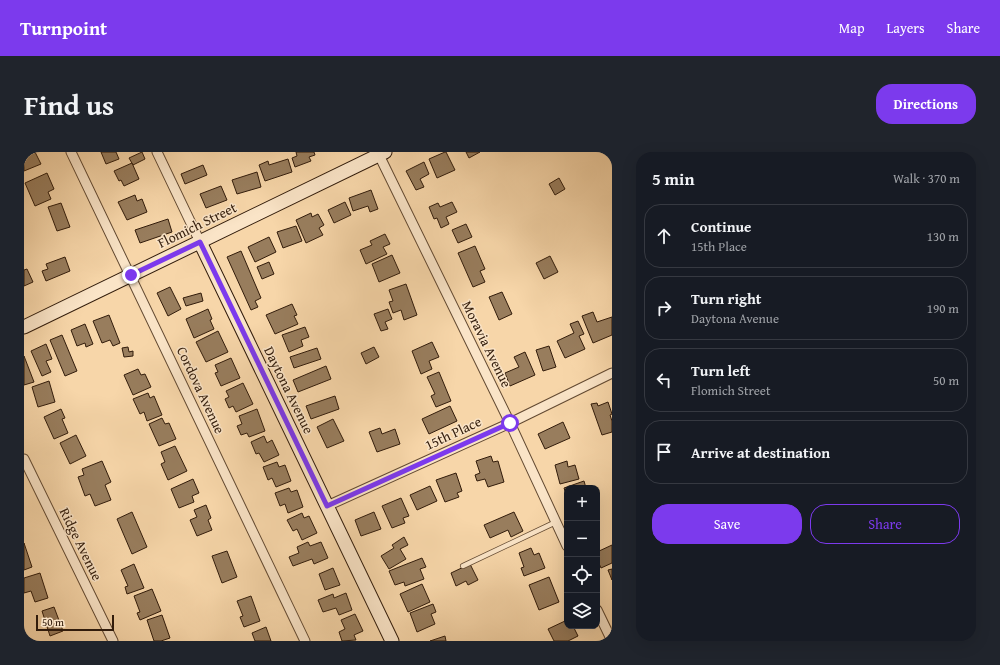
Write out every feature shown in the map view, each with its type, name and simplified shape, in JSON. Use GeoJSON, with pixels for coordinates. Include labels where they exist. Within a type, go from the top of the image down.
{"type":"FeatureCollection","features":[{"type":"Feature","properties":{"kind":"street","name":"Cordova Avenue"},"geometry":{"type":"LineString","coordinates":[[71,152],[305,641]]}},
{"type":"Feature","properties":{"kind":"street","name":"Daytona Avenue"},"geometry":{"type":"LineString","coordinates":[[157,152],[392,641]]}},
{"type":"Feature","properties":{"kind":"street","name":"Flomich Street"},"geometry":{"type":"LineString","coordinates":[[24,327],[382,154]]}},
{"type":"Feature","properties":{"kind":"street","name":"Moravia Avenue"},"geometry":{"type":"LineString","coordinates":[[382,154],[564,539]]}},
{"type":"Feature","properties":{"kind":"street","name":"15th Place"},"geometry":{"type":"LineString","coordinates":[[327,506],[510,423],[612,373]]}},
{"type":"Feature","properties":{"kind":"street","name":"Ridge Avenue"},"geometry":{"type":"LineString","coordinates":[[24,459],[113,641]]}},
{"type":"Feature","properties":{"kind":"street"},"geometry":{"type":"LineString","coordinates":[[600,616],[612,641]]}},
{"type":"Feature","properties":{"kind":"lane"},"geometry":{"type":"LineString","coordinates":[[463,566],[556,522]]}},
{"type":"Feature","properties":{"kind":"building"},"geometry":{"type":"Polygon","coordinates":[[[24,152],[35,152],[41,164],[24,171],[24,152]]]}},
{"type":"Feature","properties":{"kind":"building"},"geometry":{"type":"Polygon","coordinates":[[[101,152],[116,152],[119,159],[106,164],[101,152]]]}},
{"type":"Feature","properties":{"kind":"building"},"geometry":{"type":"Polygon","coordinates":[[[142,152],[145,159],[133,165],[129,158],[142,152]]]}},
{"type":"Feature","properties":{"kind":"building"},"geometry":{"type":"Polygon","coordinates":[[[296,152],[314,152],[315,155],[309,157],[311,161],[295,167],[292,158],[297,156],[296,152]]]}},
{"type":"Feature","properties":{"kind":"building"},"geometry":{"type":"Polygon","coordinates":[[[445,152],[455,170],[437,178],[429,159],[445,152]]]}},
{"type":"Feature","properties":{"kind":"building"},"geometry":{"type":"Polygon","coordinates":[[[466,152],[480,152],[469,158],[466,152]]]}},
{"type":"Feature","properties":{"kind":"building"},"geometry":{"type":"Polygon","coordinates":[[[288,159],[292,172],[265,181],[259,165],[268,161],[269,165],[288,159]]]}},
{"type":"Feature","properties":{"kind":"building"},"geometry":{"type":"Polygon","coordinates":[[[424,162],[429,174],[420,179],[424,187],[416,190],[406,171],[424,162]]]}},
{"type":"Feature","properties":{"kind":"building"},"geometry":{"type":"Polygon","coordinates":[[[132,163],[139,179],[124,186],[121,180],[119,181],[114,171],[132,163]]]}},
{"type":"Feature","properties":{"kind":"building"},"geometry":{"type":"Polygon","coordinates":[[[203,165],[207,175],[185,184],[181,174],[203,165]]]}},
{"type":"Feature","properties":{"kind":"building"},"geometry":{"type":"Polygon","coordinates":[[[257,172],[261,187],[237,194],[232,180],[257,172]]]}},
{"type":"Feature","properties":{"kind":"building"},"geometry":{"type":"Polygon","coordinates":[[[47,173],[54,189],[48,192],[51,199],[35,206],[25,183],[47,173]]]}},
{"type":"Feature","properties":{"kind":"building"},"geometry":{"type":"Polygon","coordinates":[[[559,178],[565,189],[555,195],[549,184],[559,178]]]}},
{"type":"Feature","properties":{"kind":"building"},"geometry":{"type":"Polygon","coordinates":[[[221,186],[227,200],[206,208],[200,194],[221,186]]]}},
{"type":"Feature","properties":{"kind":"building"},"geometry":{"type":"Polygon","coordinates":[[[371,190],[378,209],[370,212],[368,206],[353,211],[349,198],[371,190]]]}},
{"type":"Feature","properties":{"kind":"building"},"geometry":{"type":"Polygon","coordinates":[[[135,195],[137,201],[142,199],[147,212],[127,220],[118,202],[135,195]]]}},
{"type":"Feature","properties":{"kind":"building"},"geometry":{"type":"Polygon","coordinates":[[[345,202],[351,215],[334,223],[328,210],[345,202]]]}},
{"type":"Feature","properties":{"kind":"building"},"geometry":{"type":"Polygon","coordinates":[[[452,202],[457,212],[446,217],[449,224],[441,228],[437,218],[434,219],[429,207],[438,203],[440,207],[452,202]]]}},
{"type":"Feature","properties":{"kind":"building"},"geometry":{"type":"Polygon","coordinates":[[[61,203],[70,227],[57,231],[48,207],[61,203]]]}},
{"type":"Feature","properties":{"kind":"building"},"geometry":{"type":"Polygon","coordinates":[[[311,213],[312,217],[318,214],[324,225],[319,228],[323,235],[306,243],[296,220],[311,213]]]}},
{"type":"Feature","properties":{"kind":"building"},"geometry":{"type":"Polygon","coordinates":[[[168,219],[172,232],[140,243],[135,230],[168,219]]]}},
{"type":"Feature","properties":{"kind":"building"},"geometry":{"type":"Polygon","coordinates":[[[466,224],[472,237],[458,243],[452,230],[466,224]]]}},
{"type":"Feature","properties":{"kind":"building"},"geometry":{"type":"Polygon","coordinates":[[[296,226],[302,241],[283,248],[277,232],[296,226]]]}},
{"type":"Feature","properties":{"kind":"building"},"geometry":{"type":"Polygon","coordinates":[[[385,234],[390,244],[383,247],[387,254],[366,264],[360,250],[372,245],[370,241],[385,234]]]}},
{"type":"Feature","properties":{"kind":"building"},"geometry":{"type":"Polygon","coordinates":[[[269,237],[276,252],[255,262],[248,247],[269,237]]]}},
{"type":"Feature","properties":{"kind":"building"},"geometry":{"type":"Polygon","coordinates":[[[475,246],[485,269],[480,271],[485,282],[473,287],[458,253],[475,246]]]}},
{"type":"Feature","properties":{"kind":"building"},"geometry":{"type":"Polygon","coordinates":[[[241,251],[261,298],[255,301],[258,307],[251,310],[227,257],[241,251]]]}},
{"type":"Feature","properties":{"kind":"building"},"geometry":{"type":"Polygon","coordinates":[[[392,255],[400,273],[379,282],[372,264],[392,255]]]}},
{"type":"Feature","properties":{"kind":"building"},"geometry":{"type":"Polygon","coordinates":[[[550,256],[558,272],[544,279],[536,263],[550,256]]]}},
{"type":"Feature","properties":{"kind":"building"},"geometry":{"type":"Polygon","coordinates":[[[65,257],[70,271],[46,281],[42,271],[48,269],[46,264],[65,257]]]}},
{"type":"Feature","properties":{"kind":"building"},"geometry":{"type":"Polygon","coordinates":[[[269,262],[274,274],[262,279],[257,267],[269,262]]]}},
{"type":"Feature","properties":{"kind":"building"},"geometry":{"type":"Polygon","coordinates":[[[27,269],[33,282],[24,286],[24,270],[27,269]]]}},
{"type":"Feature","properties":{"kind":"building"},"geometry":{"type":"Polygon","coordinates":[[[406,284],[417,315],[404,320],[401,310],[393,313],[389,302],[393,301],[389,290],[406,284]]]}},
{"type":"Feature","properties":{"kind":"building"},"geometry":{"type":"Polygon","coordinates":[[[170,287],[181,309],[168,316],[157,293],[170,287]]]}},
{"type":"Feature","properties":{"kind":"building"},"geometry":{"type":"Polygon","coordinates":[[[502,292],[512,314],[499,320],[489,297],[502,292]]]}},
{"type":"Feature","properties":{"kind":"building"},"geometry":{"type":"Polygon","coordinates":[[[201,293],[203,301],[186,306],[183,298],[201,293]]]}},
{"type":"Feature","properties":{"kind":"building"},"geometry":{"type":"Polygon","coordinates":[[[292,304],[297,315],[294,316],[298,324],[275,334],[266,315],[292,304]]]}},
{"type":"Feature","properties":{"kind":"building"},"geometry":{"type":"Polygon","coordinates":[[[208,309],[212,319],[210,320],[214,329],[194,338],[186,319],[208,309]]]}},
{"type":"Feature","properties":{"kind":"building"},"geometry":{"type":"Polygon","coordinates":[[[388,309],[392,319],[385,322],[388,329],[381,331],[374,314],[388,309]]]}},
{"type":"Feature","properties":{"kind":"building"},"geometry":{"type":"Polygon","coordinates":[[[593,312],[597,322],[612,317],[612,335],[593,343],[582,316],[593,312]]]}},
{"type":"Feature","properties":{"kind":"building"},"geometry":{"type":"Polygon","coordinates":[[[109,315],[120,343],[113,346],[110,340],[102,343],[93,321],[109,315]]]}},
{"type":"Feature","properties":{"kind":"building"},"geometry":{"type":"Polygon","coordinates":[[[578,321],[584,334],[579,336],[585,349],[565,358],[557,341],[574,333],[570,324],[578,321]]]}},
{"type":"Feature","properties":{"kind":"building"},"geometry":{"type":"Polygon","coordinates":[[[85,324],[93,344],[86,347],[85,343],[77,346],[71,330],[85,324]]]}},
{"type":"Feature","properties":{"kind":"building"},"geometry":{"type":"Polygon","coordinates":[[[305,327],[309,337],[301,340],[303,346],[289,352],[282,335],[305,327]]]}},
{"type":"Feature","properties":{"kind":"building"},"geometry":{"type":"Polygon","coordinates":[[[218,331],[228,352],[206,362],[196,342],[218,331]]]}},
{"type":"Feature","properties":{"kind":"building"},"geometry":{"type":"Polygon","coordinates":[[[62,335],[77,371],[65,376],[50,340],[62,335]]]}},
{"type":"Feature","properties":{"kind":"building"},"geometry":{"type":"Polygon","coordinates":[[[432,342],[439,357],[429,361],[432,369],[421,374],[412,351],[432,342]]]}},
{"type":"Feature","properties":{"kind":"building"},"geometry":{"type":"Polygon","coordinates":[[[46,344],[52,359],[46,361],[51,372],[42,376],[31,351],[46,344]]]}},
{"type":"Feature","properties":{"kind":"building"},"geometry":{"type":"Polygon","coordinates":[[[549,346],[556,367],[543,371],[536,350],[549,346]]]}},
{"type":"Feature","properties":{"kind":"building"},"geometry":{"type":"Polygon","coordinates":[[[128,347],[129,352],[133,351],[133,356],[124,357],[122,348],[128,347]]]}},
{"type":"Feature","properties":{"kind":"building"},"geometry":{"type":"Polygon","coordinates":[[[374,347],[379,357],[366,364],[361,353],[374,347]]]}},
{"type":"Feature","properties":{"kind":"building"},"geometry":{"type":"Polygon","coordinates":[[[317,348],[321,359],[294,368],[290,357],[317,348]]]}},
{"type":"Feature","properties":{"kind":"building"},"geometry":{"type":"Polygon","coordinates":[[[525,352],[535,375],[510,386],[505,373],[519,367],[514,357],[525,352]]]}},
{"type":"Feature","properties":{"kind":"building"},"geometry":{"type":"Polygon","coordinates":[[[24,356],[34,382],[24,385],[24,356]]]}},
{"type":"Feature","properties":{"kind":"building"},"geometry":{"type":"Polygon","coordinates":[[[231,358],[240,378],[221,386],[215,373],[218,372],[215,365],[231,358]]]}},
{"type":"Feature","properties":{"kind":"building"},"geometry":{"type":"Polygon","coordinates":[[[326,366],[331,379],[298,392],[293,380],[326,366]]]}},
{"type":"Feature","properties":{"kind":"building"},"geometry":{"type":"Polygon","coordinates":[[[138,369],[141,375],[145,374],[151,387],[133,395],[124,375],[138,369]]]}},
{"type":"Feature","properties":{"kind":"building"},"geometry":{"type":"Polygon","coordinates":[[[439,372],[451,401],[436,407],[431,396],[435,394],[427,377],[439,372]]]}},
{"type":"Feature","properties":{"kind":"building"},"geometry":{"type":"Polygon","coordinates":[[[49,381],[55,402],[38,407],[32,387],[49,381]]]}},
{"type":"Feature","properties":{"kind":"building"},"geometry":{"type":"Polygon","coordinates":[[[243,383],[253,404],[236,412],[233,406],[229,408],[225,399],[229,397],[226,391],[243,383]]]}},
{"type":"Feature","properties":{"kind":"building"},"geometry":{"type":"Polygon","coordinates":[[[148,393],[150,398],[154,396],[162,415],[147,421],[144,412],[140,414],[133,399],[148,393]]]}},
{"type":"Feature","properties":{"kind":"building"},"geometry":{"type":"Polygon","coordinates":[[[335,396],[339,409],[311,419],[306,406],[335,396]]]}},
{"type":"Feature","properties":{"kind":"building"},"geometry":{"type":"Polygon","coordinates":[[[608,402],[612,414],[610,415],[612,421],[612,432],[602,435],[591,404],[597,403],[598,406],[608,402]]]}},
{"type":"Feature","properties":{"kind":"building"},"geometry":{"type":"Polygon","coordinates":[[[450,406],[457,421],[429,434],[422,419],[450,406]]]}},
{"type":"Feature","properties":{"kind":"building"},"geometry":{"type":"Polygon","coordinates":[[[61,409],[65,418],[62,419],[68,433],[54,439],[44,417],[61,409]]]}},
{"type":"Feature","properties":{"kind":"building"},"geometry":{"type":"Polygon","coordinates":[[[257,409],[265,431],[249,437],[247,433],[241,435],[237,426],[242,424],[239,416],[257,409]]]}},
{"type":"Feature","properties":{"kind":"building"},"geometry":{"type":"Polygon","coordinates":[[[162,418],[165,424],[169,423],[176,439],[159,446],[149,424],[162,418]]]}},
{"type":"Feature","properties":{"kind":"building"},"geometry":{"type":"Polygon","coordinates":[[[333,419],[344,441],[327,448],[317,427],[333,419]]]}},
{"type":"Feature","properties":{"kind":"building"},"geometry":{"type":"Polygon","coordinates":[[[563,422],[570,438],[545,449],[538,434],[563,422]]]}},
{"type":"Feature","properties":{"kind":"building"},"geometry":{"type":"Polygon","coordinates":[[[380,428],[382,434],[395,429],[400,444],[377,452],[369,432],[380,428]]]}},
{"type":"Feature","properties":{"kind":"building"},"geometry":{"type":"Polygon","coordinates":[[[76,435],[86,456],[70,464],[60,443],[76,435]]]}},
{"type":"Feature","properties":{"kind":"building"},"geometry":{"type":"Polygon","coordinates":[[[264,436],[267,443],[272,440],[279,455],[264,462],[259,453],[256,454],[251,442],[264,436]]]}},
{"type":"Feature","properties":{"kind":"building"},"geometry":{"type":"Polygon","coordinates":[[[175,446],[187,471],[168,480],[161,464],[165,462],[161,452],[175,446]]]}},
{"type":"Feature","properties":{"kind":"building"},"geometry":{"type":"Polygon","coordinates":[[[491,456],[493,462],[498,461],[504,482],[488,487],[485,479],[477,481],[475,475],[480,473],[476,461],[491,456]]]}},
{"type":"Feature","properties":{"kind":"building"},"geometry":{"type":"Polygon","coordinates":[[[102,461],[111,482],[105,485],[111,500],[95,506],[90,494],[85,496],[78,477],[84,475],[82,469],[102,461]]]}},
{"type":"Feature","properties":{"kind":"building"},"geometry":{"type":"Polygon","coordinates":[[[567,461],[568,467],[575,465],[579,479],[560,484],[555,465],[567,461]]]}},
{"type":"Feature","properties":{"kind":"building"},"geometry":{"type":"Polygon","coordinates":[[[277,462],[279,467],[285,465],[291,481],[276,487],[272,478],[268,480],[263,467],[277,462]]]}},
{"type":"Feature","properties":{"kind":"building"},"geometry":{"type":"Polygon","coordinates":[[[456,473],[462,491],[457,493],[459,497],[445,502],[436,480],[456,473]]]}},
{"type":"Feature","properties":{"kind":"building"},"geometry":{"type":"Polygon","coordinates":[[[193,479],[199,493],[192,496],[194,502],[179,508],[171,489],[193,479]]]}},
{"type":"Feature","properties":{"kind":"building"},"geometry":{"type":"Polygon","coordinates":[[[584,481],[585,485],[573,485],[584,481]]]}},
{"type":"Feature","properties":{"kind":"building"},"geometry":{"type":"Polygon","coordinates":[[[430,486],[437,501],[417,510],[410,495],[430,486]]]}},
{"type":"Feature","properties":{"kind":"building"},"geometry":{"type":"Polygon","coordinates":[[[289,488],[291,492],[297,490],[303,507],[288,513],[285,504],[280,506],[275,493],[289,488]]]}},
{"type":"Feature","properties":{"kind":"building"},"geometry":{"type":"Polygon","coordinates":[[[401,498],[409,516],[403,518],[405,523],[392,528],[382,506],[401,498]]]}},
{"type":"Feature","properties":{"kind":"building"},"geometry":{"type":"Polygon","coordinates":[[[206,505],[211,518],[208,520],[212,530],[197,536],[190,520],[197,517],[194,510],[206,505]]]}},
{"type":"Feature","properties":{"kind":"building"},"geometry":{"type":"Polygon","coordinates":[[[132,512],[147,547],[132,554],[117,519],[132,512]]]}},
{"type":"Feature","properties":{"kind":"building"},"geometry":{"type":"Polygon","coordinates":[[[374,512],[381,529],[361,536],[355,520],[374,512]]]}},
{"type":"Feature","properties":{"kind":"building"},"geometry":{"type":"Polygon","coordinates":[[[514,512],[523,531],[511,537],[508,530],[490,538],[484,525],[514,512]]]}},
{"type":"Feature","properties":{"kind":"building"},"geometry":{"type":"Polygon","coordinates":[[[302,513],[304,518],[309,516],[317,533],[302,540],[297,529],[293,531],[287,520],[302,513]]]}},
{"type":"Feature","properties":{"kind":"building"},"geometry":{"type":"Polygon","coordinates":[[[404,537],[408,545],[400,549],[406,559],[389,569],[381,556],[394,548],[392,545],[404,537]]]}},
{"type":"Feature","properties":{"kind":"building"},"geometry":{"type":"Polygon","coordinates":[[[308,542],[310,546],[321,542],[328,558],[314,564],[312,559],[293,566],[289,557],[299,553],[297,547],[308,542]]]}},
{"type":"Feature","properties":{"kind":"building"},"geometry":{"type":"Polygon","coordinates":[[[24,543],[32,567],[24,570],[24,543]]]}},
{"type":"Feature","properties":{"kind":"building"},"geometry":{"type":"Polygon","coordinates":[[[612,545],[612,563],[601,568],[600,566],[600,551],[612,545]]]}},
{"type":"Feature","properties":{"kind":"building"},"geometry":{"type":"Polygon","coordinates":[[[531,548],[534,555],[539,553],[545,568],[524,576],[521,568],[524,567],[519,553],[531,548]]]}},
{"type":"Feature","properties":{"kind":"building"},"geometry":{"type":"Polygon","coordinates":[[[227,551],[237,577],[222,583],[212,556],[227,551]]]}},
{"type":"Feature","properties":{"kind":"building"},"geometry":{"type":"Polygon","coordinates":[[[422,558],[426,567],[420,569],[424,579],[405,586],[404,582],[395,585],[389,571],[422,558]]]}},
{"type":"Feature","properties":{"kind":"building"},"geometry":{"type":"Polygon","coordinates":[[[134,564],[144,588],[127,594],[125,587],[128,586],[121,570],[134,564]]]}},
{"type":"Feature","properties":{"kind":"building"},"geometry":{"type":"Polygon","coordinates":[[[470,564],[478,580],[468,585],[466,581],[456,586],[451,573],[470,564]]]}},
{"type":"Feature","properties":{"kind":"building"},"geometry":{"type":"Polygon","coordinates":[[[333,568],[340,585],[325,590],[319,574],[333,568]]]}},
{"type":"Feature","properties":{"kind":"building"},"geometry":{"type":"Polygon","coordinates":[[[612,569],[612,580],[608,570],[612,569]]]}},
{"type":"Feature","properties":{"kind":"building"},"geometry":{"type":"Polygon","coordinates":[[[40,573],[48,598],[35,602],[31,591],[24,593],[24,578],[40,573]]]}},
{"type":"Feature","properties":{"kind":"building"},"geometry":{"type":"Polygon","coordinates":[[[549,577],[559,602],[539,610],[529,585],[549,577]]]}},
{"type":"Feature","properties":{"kind":"building"},"geometry":{"type":"Polygon","coordinates":[[[422,584],[430,602],[408,612],[400,594],[422,584]]]}},
{"type":"Feature","properties":{"kind":"building"},"geometry":{"type":"Polygon","coordinates":[[[152,589],[161,611],[140,620],[137,613],[140,612],[134,596],[152,589]]]}},
{"type":"Feature","properties":{"kind":"building"},"geometry":{"type":"Polygon","coordinates":[[[346,593],[352,610],[339,615],[336,608],[323,612],[318,600],[333,594],[334,598],[346,593]]]}},
{"type":"Feature","properties":{"kind":"building"},"geometry":{"type":"Polygon","coordinates":[[[251,596],[260,621],[244,627],[240,617],[243,616],[237,601],[251,596]]]}},
{"type":"Feature","properties":{"kind":"building"},"geometry":{"type":"Polygon","coordinates":[[[433,604],[436,612],[431,614],[435,624],[417,632],[410,613],[433,604]]]}},
{"type":"Feature","properties":{"kind":"building"},"geometry":{"type":"Polygon","coordinates":[[[54,607],[63,631],[50,636],[42,611],[54,607]]]}},
{"type":"Feature","properties":{"kind":"building"},"geometry":{"type":"Polygon","coordinates":[[[355,614],[363,631],[354,635],[356,640],[342,641],[339,632],[345,629],[341,620],[355,614]]]}},
{"type":"Feature","properties":{"kind":"building"},"geometry":{"type":"Polygon","coordinates":[[[162,615],[170,638],[161,641],[154,641],[147,620],[162,615]]]}},
{"type":"Feature","properties":{"kind":"building"},"geometry":{"type":"Polygon","coordinates":[[[564,621],[564,629],[574,629],[578,636],[568,641],[554,641],[548,629],[564,621]]]}},
{"type":"Feature","properties":{"kind":"building"},"geometry":{"type":"Polygon","coordinates":[[[266,627],[271,641],[255,641],[252,633],[266,627]]]}},
{"type":"Feature","properties":{"kind":"building"},"geometry":{"type":"Polygon","coordinates":[[[445,636],[446,641],[430,641],[445,636]]]}},
{"type":"Feature","properties":{"kind":"route"},"geometry":{"type":"LineString","coordinates":[[131,275],[200,242],[327,506],[510,423]]}}]}
